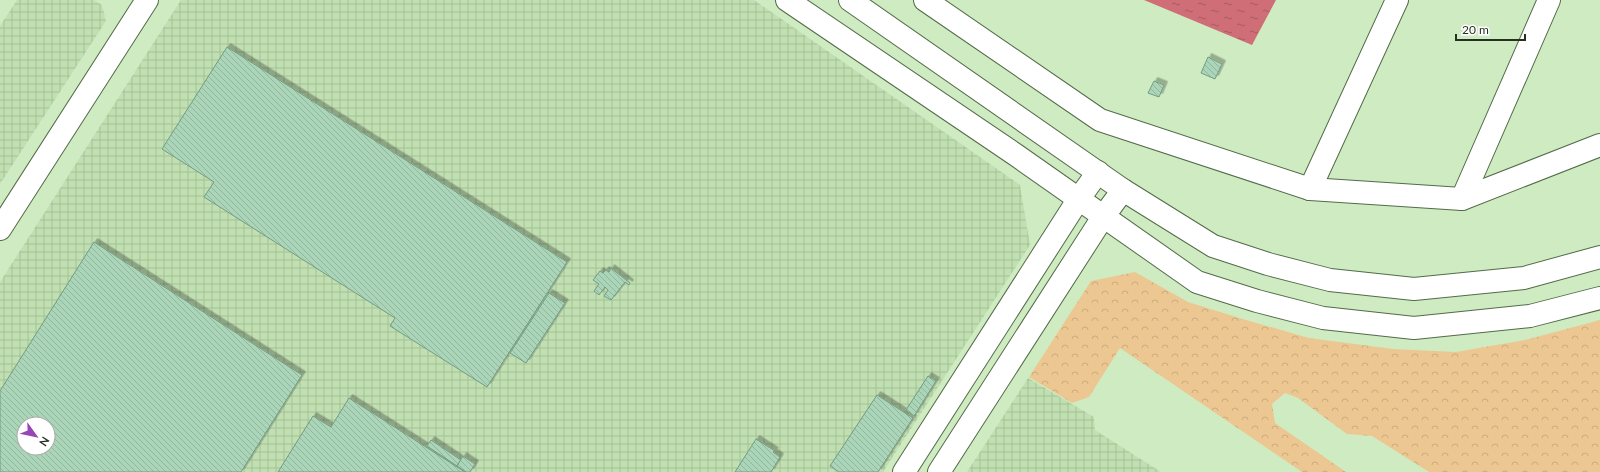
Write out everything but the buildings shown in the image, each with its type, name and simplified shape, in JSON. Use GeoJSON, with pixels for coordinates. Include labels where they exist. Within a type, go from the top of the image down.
{"type":"FeatureCollection","features":[{"type":"Feature","properties":{"kind":"street"},"geometry":{"type":"LineString","coordinates":[[0,229],[147,0]]}},
{"type":"Feature","properties":{"kind":"street"},"geometry":{"type":"LineString","coordinates":[[787,0],[1016,156],[1197,282],[1257,301],[1322,318],[1414,328],[1530,316],[1600,298]]}},
{"type":"Feature","properties":{"kind":"street"},"geometry":{"type":"LineString","coordinates":[[850,0],[1034,126],[1123,190],[1213,246],[1268,264],[1330,280],[1414,289],[1524,278],[1600,257]]}},
{"type":"Feature","properties":{"kind":"street"},"geometry":{"type":"LineString","coordinates":[[925,0],[1100,120],[1310,189],[1462,199],[1600,145]]}},
{"type":"Feature","properties":{"kind":"street"},"geometry":{"type":"LineString","coordinates":[[1310,189],[1397,0]]}},
{"type":"Feature","properties":{"kind":"street"},"geometry":{"type":"LineString","coordinates":[[1462,199],[1549,0]]}},
{"type":"Feature","properties":{"kind":"street"},"geometry":{"type":"LineString","coordinates":[[904,472],[1078,200],[1098,172]]}},
{"type":"Feature","properties":{"kind":"street"},"geometry":{"type":"LineString","coordinates":[[939,472],[1103,217],[1123,190]]}},
{"type":"Feature","properties":{"kind":"shaded area"},"geometry":{"type":"Polygon","coordinates":[[[17,0],[94,0],[102,5],[106,21],[0,184],[0,26],[17,0]]]}},
{"type":"Feature","properties":{"kind":"shaded area"},"geometry":{"type":"Polygon","coordinates":[[[181,0],[754,0],[1020,185],[1030,245],[883,472],[0,472],[0,282],[181,0]]]}},
{"type":"Feature","properties":{"kind":"shaded area"},"geometry":{"type":"Polygon","coordinates":[[[1028,378],[1094,417],[1095,430],[1161,472],[967,472],[1028,378]]]}},
{"type":"Feature","properties":{"kind":"green space"},"geometry":{"type":"Polygon","coordinates":[[[1135,272],[1188,302],[1246,320],[1309,338],[1393,349],[1456,352],[1525,340],[1600,320],[1600,472],[1429,472],[1372,436],[1347,434],[1298,398],[1285,393],[1272,404],[1275,423],[1346,472],[1302,472],[1120,348],[1089,397],[1072,403],[1029,377],[1091,281],[1135,272]]]}},
{"type":"Feature","properties":{"kind":"water"},"geometry":{"type":"Polygon","coordinates":[[[1144,0],[1276,0],[1252,45],[1144,0]]]}}]}
